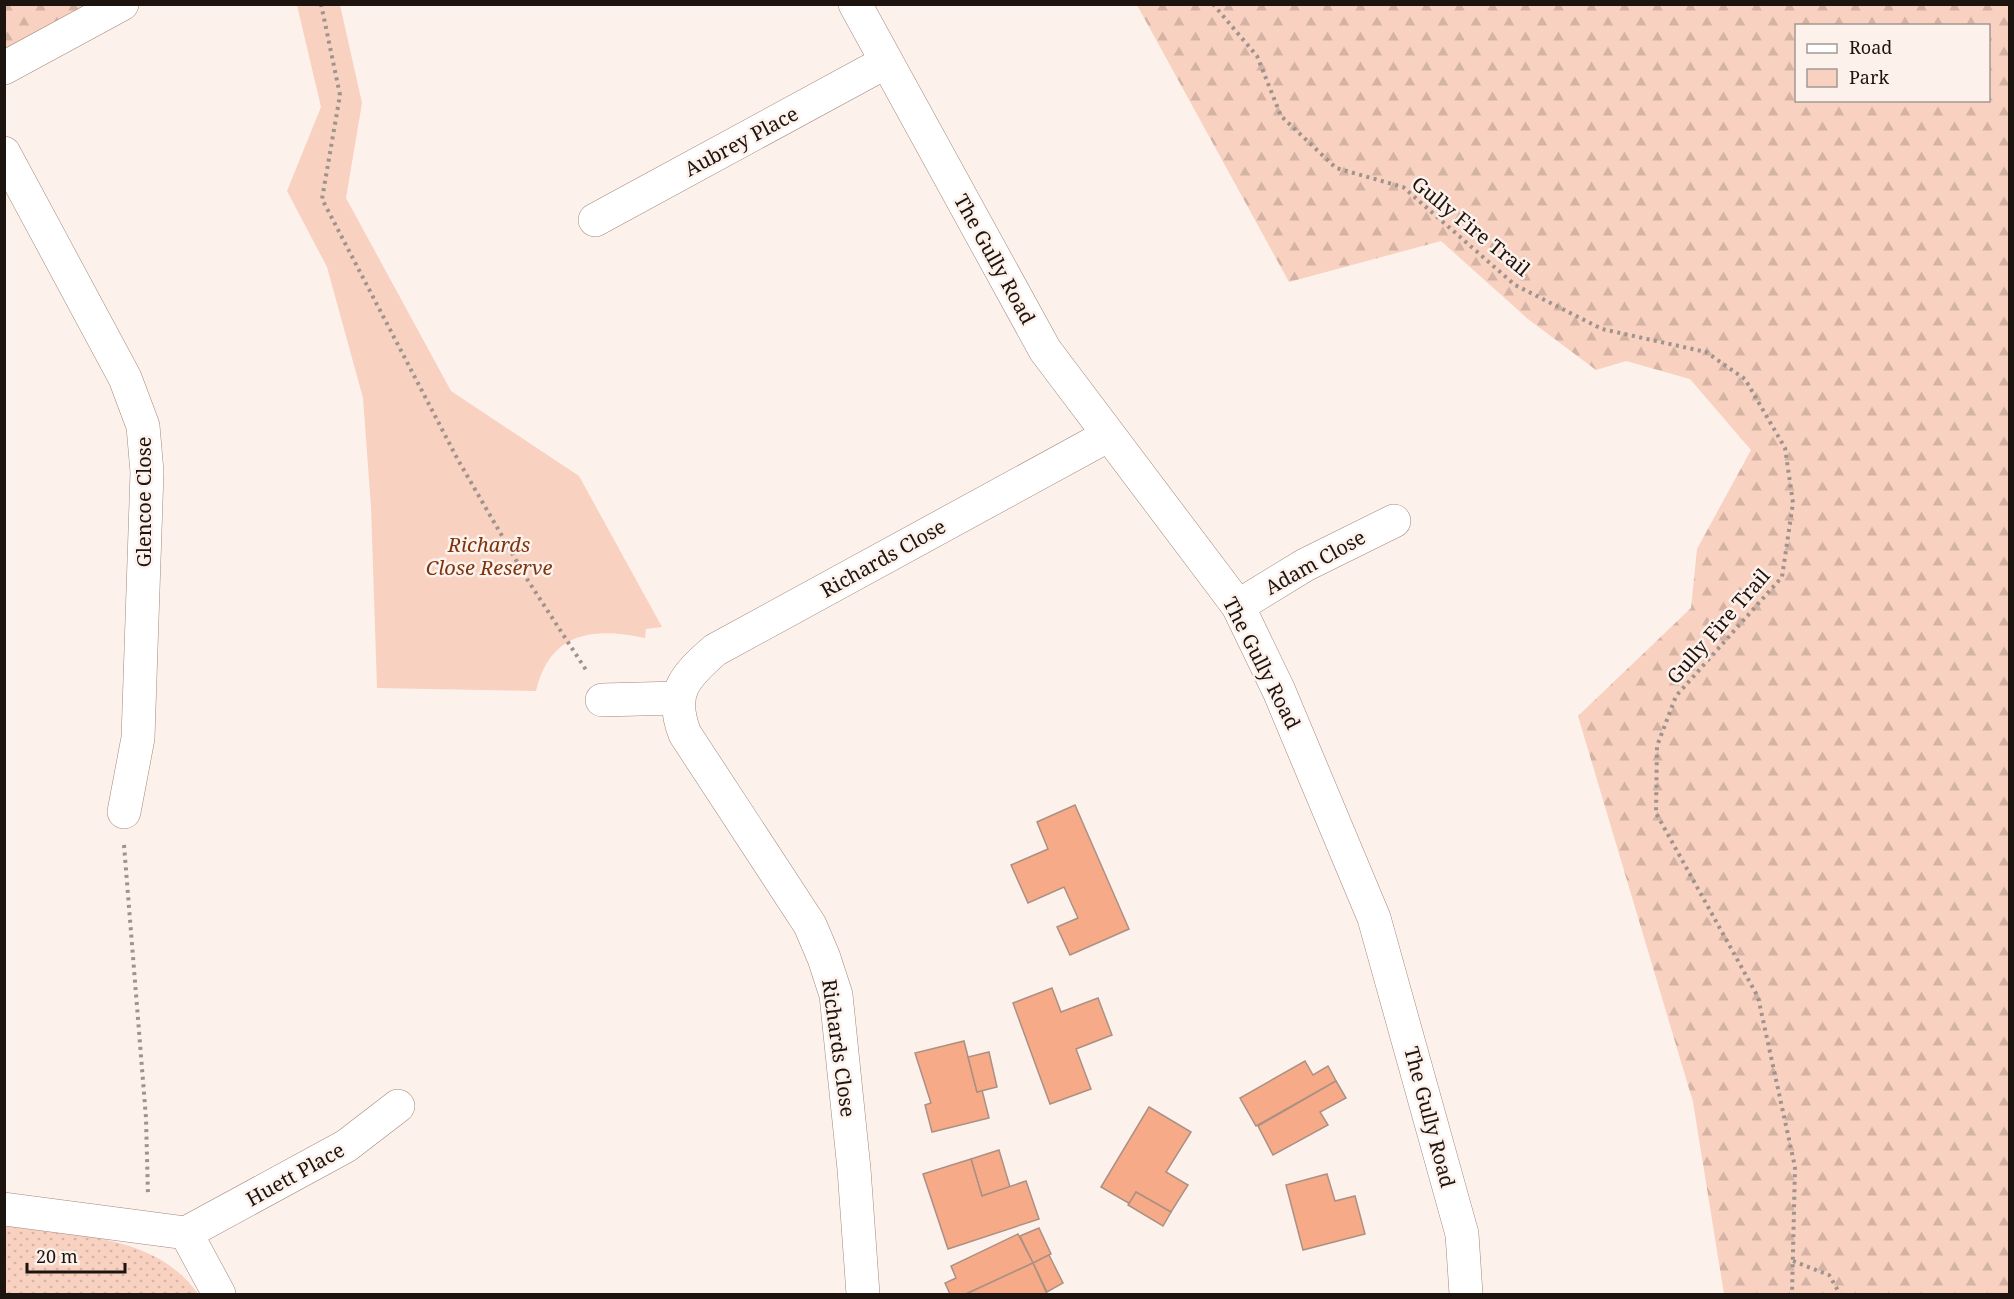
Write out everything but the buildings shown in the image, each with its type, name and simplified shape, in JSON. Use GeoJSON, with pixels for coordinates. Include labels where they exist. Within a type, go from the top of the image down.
{"type":"FeatureCollection","features":[{"type":"Feature","properties":{"kind":"street"},"geometry":{"type":"LineString","coordinates":[[4,68],[122,4]]}},
{"type":"Feature","properties":{"kind":"street","name":"The Gully Road"},"geometry":{"type":"LineString","coordinates":[[855,4],[1045,350],[1107,436],[1238,606],[1280,691],[1374,918],[1462,1234],[1466,1294]]}},
{"type":"Feature","properties":{"kind":"street","name":"Aubrey Place"},"geometry":{"type":"LineString","coordinates":[[595,220],[886,63]]}},
{"type":"Feature","properties":{"kind":"street","name":"Glencoe Close"},"geometry":{"type":"LineString","coordinates":[[4,153],[125,378],[143,426],[147,472],[138,738],[124,812]]}},
{"type":"Feature","properties":{"kind":"street","name":"Richards Close"},"geometry":{"type":"LineString","coordinates":[[862,1294],[836,995],[824,958],[810,926],[685,734],[678,716],[678,698],[688,673],[714,650],[1107,436]]}},
{"type":"Feature","properties":{"kind":"street","name":"Adam Close"},"geometry":{"type":"LineString","coordinates":[[1238,606],[1305,565],[1394,521]]}},
{"type":"Feature","properties":{"kind":"street"},"geometry":{"type":"LineString","coordinates":[[602,700],[678,698]]}},
{"type":"Feature","properties":{"kind":"street","name":"Huett Place"},"geometry":{"type":"LineString","coordinates":[[186,1233],[346,1146],[398,1106]]}},
{"type":"Feature","properties":{"kind":"street"},"geometry":{"type":"LineString","coordinates":[[4,1209],[186,1233],[219,1294]]}},
{"type":"Feature","properties":{"kind":"path"},"geometry":{"type":"LineString","coordinates":[[321,4],[340,95],[322,199],[458,460],[527,579],[568,641],[602,700]]}},
{"type":"Feature","properties":{"kind":"path","name":"Gully Fire Trail"},"geometry":{"type":"LineString","coordinates":[[1213,4],[1257,56],[1281,116],[1336,168],[1403,187],[1515,285],[1602,329],[1706,352],[1745,379],[1785,448],[1793,503],[1782,577],[1676,696],[1657,746],[1656,813],[1758,997],[1795,1167],[1792,1294]]}},
{"type":"Feature","properties":{"kind":"path"},"geometry":{"type":"LineString","coordinates":[[124,812],[124,863],[146,1118],[147,1196],[154,1197]]}},
{"type":"Feature","properties":{"kind":"path"},"geometry":{"type":"LineString","coordinates":[[1793,1261],[1829,1275],[1840,1294]]}},
{"type":"Feature","properties":{"kind":"green space"},"geometry":{"type":"Polygon","coordinates":[[[5,5],[122,5],[5,68],[5,5]]]}},
{"type":"Feature","properties":{"kind":"green space","name":"Richards Close Reserve"},"geometry":{"type":"Polygon","coordinates":[[[297,5],[340,5],[362,103],[346,198],[451,391],[579,476],[662,627],[646,629],[645,638],[608,633],[576,638],[563,645],[552,656],[543,671],[536,691],[377,688],[371,507],[363,398],[327,267],[287,191],[321,107],[297,5]]]}},
{"type":"Feature","properties":{"kind":"green space"},"geometry":{"type":"Polygon","coordinates":[[[1137,5],[2009,5],[2009,1294],[1724,1294],[1693,1102],[1578,716],[1691,608],[1697,549],[1751,450],[1690,379],[1626,361],[1596,370],[1528,319],[1441,241],[1289,282],[1137,5]]]}},
{"type":"Feature","properties":{"kind":"green space"},"geometry":{"type":"Polygon","coordinates":[[[5,1226],[84,1236],[136,1248],[159,1259],[180,1274],[198,1294],[5,1294],[5,1226]]]}}]}
